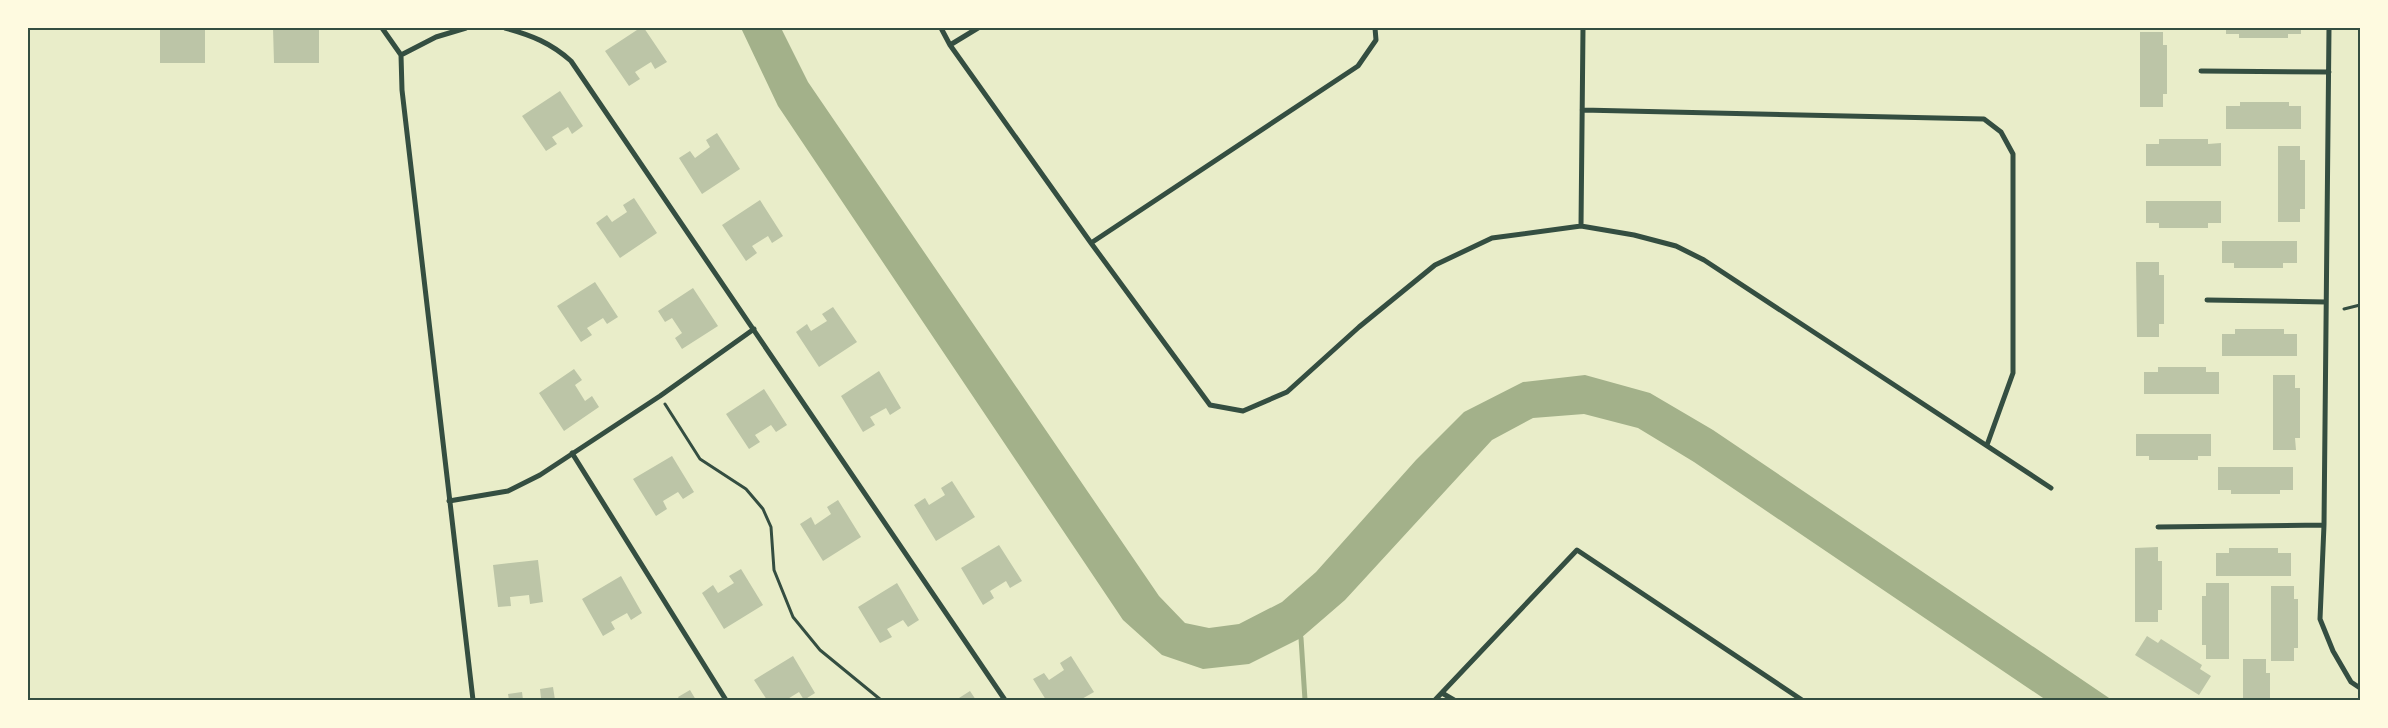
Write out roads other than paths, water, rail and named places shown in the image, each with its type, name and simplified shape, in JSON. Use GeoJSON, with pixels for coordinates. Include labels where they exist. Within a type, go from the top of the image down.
{"type":"FeatureCollection","features":[{"type":"Feature","properties":{"kind":"street"},"geometry":{"type":"LineString","coordinates":[[382,28],[401,55],[402,90],[473,700]]}},
{"type":"Feature","properties":{"kind":"street"},"geometry":{"type":"LineString","coordinates":[[401,55],[436,37],[466,28]]}},
{"type":"Feature","properties":{"kind":"street"},"geometry":{"type":"LineString","coordinates":[[505,28],[530,34],[554,46],[571,61],[1005,700]]}},
{"type":"Feature","properties":{"kind":"street"},"geometry":{"type":"LineString","coordinates":[[941,28],[950,45],[1091,243],[1210,405],[1243,411],[1287,392],[1359,327],[1435,265],[1492,238],[1581,226],[1634,235],[1676,246],[1704,260],[2051,488]]}},
{"type":"Feature","properties":{"kind":"street"},"geometry":{"type":"LineString","coordinates":[[950,45],[978,28]]}},
{"type":"Feature","properties":{"kind":"street"},"geometry":{"type":"LineString","coordinates":[[1091,243],[1358,66],[1376,40],[1375,28]]}},
{"type":"Feature","properties":{"kind":"street"},"geometry":{"type":"LineString","coordinates":[[1581,226],[1583,28]]}},
{"type":"Feature","properties":{"kind":"street"},"geometry":{"type":"LineString","coordinates":[[2329,28],[2324,525],[2320,619],[2334,651],[2351,682],[2360,688]]}},
{"type":"Feature","properties":{"kind":"street"},"geometry":{"type":"LineString","coordinates":[[2201,71],[2328,72]]}},
{"type":"Feature","properties":{"kind":"street"},"geometry":{"type":"LineString","coordinates":[[1582,110],[1984,119],[2002,132],[2012,154],[2012,373],[1987,445]]}},
{"type":"Feature","properties":{"kind":"street"},"geometry":{"type":"LineString","coordinates":[[2207,300],[2326,302]]}},
{"type":"Feature","properties":{"kind":"street"},"geometry":{"type":"LineString","coordinates":[[449,501],[508,491],[540,476],[572,452],[660,396],[754,329]]}},
{"type":"Feature","properties":{"kind":"street"},"geometry":{"type":"LineString","coordinates":[[572,452],[726,700]]}},
{"type":"Feature","properties":{"kind":"street"},"geometry":{"type":"LineString","coordinates":[[2158,528],[2324,525]]}},
{"type":"Feature","properties":{"kind":"street"},"geometry":{"type":"LineString","coordinates":[[1435,700],[1577,550],[1802,700]]}},
{"type":"Feature","properties":{"kind":"street"},"geometry":{"type":"LineString","coordinates":[[1442,693],[1454,700]]}},
{"type":"Feature","properties":{"kind":"waterway"},"geometry":{"type":"LineString","coordinates":[[1299,633],[1301,638],[1305,700]]}}]}
